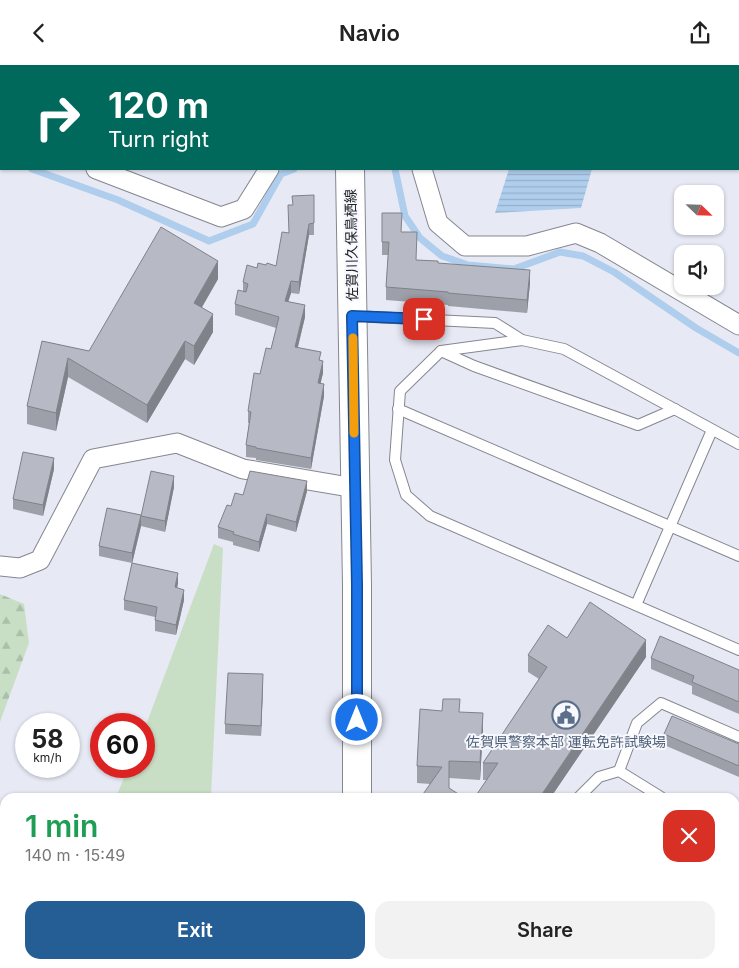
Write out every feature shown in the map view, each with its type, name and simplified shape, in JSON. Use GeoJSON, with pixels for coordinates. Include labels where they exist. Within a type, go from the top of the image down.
{"type":"FeatureCollection","features":[{"type":"Feature","properties":{"kind":"main road","name":"佐賀川久保鳥栖線"},"geometry":{"type":"LineString","coordinates":[[350,170],[357,585],[357,793]]}},
{"type":"Feature","properties":{"kind":"street"},"geometry":{"type":"LineString","coordinates":[[99,170],[221,217],[244,209],[269,170]]}},
{"type":"Feature","properties":{"kind":"street"},"geometry":{"type":"LineString","coordinates":[[422,170],[438,223],[465,246],[527,246],[576,233],[600,243],[739,325]]}},
{"type":"Feature","properties":{"kind":"street"},"geometry":{"type":"LineString","coordinates":[[0,566],[20,568],[40,560],[93,459],[177,443],[243,469],[355,488]]}},
{"type":"Feature","properties":{"kind":"lane"},"geometry":{"type":"LineString","coordinates":[[352,316],[495,323],[522,340]]}},
{"type":"Feature","properties":{"kind":"lane"},"geometry":{"type":"LineString","coordinates":[[739,444],[564,349],[522,340],[441,351],[400,391],[395,460],[406,495],[430,516],[739,650]]}},
{"type":"Feature","properties":{"kind":"lane"},"geometry":{"type":"LineString","coordinates":[[441,351],[474,366],[638,425],[675,409]]}},
{"type":"Feature","properties":{"kind":"lane"},"geometry":{"type":"LineString","coordinates":[[398,409],[739,556]]}},
{"type":"Feature","properties":{"kind":"lane"},"geometry":{"type":"LineString","coordinates":[[636,605],[712,430]]}},
{"type":"Feature","properties":{"kind":"lane"},"geometry":{"type":"LineString","coordinates":[[619,771],[637,723],[661,703],[739,737]]}},
{"type":"Feature","properties":{"kind":"lane"},"geometry":{"type":"LineString","coordinates":[[583,793],[599,777],[619,771],[655,793]]}},
{"type":"Feature","properties":{"kind":"green space"},"geometry":{"type":"Polygon","coordinates":[[[214,544],[223,548],[211,793],[118,793],[124,778],[155,778],[155,713],[150,713],[214,544]]]}},
{"type":"Feature","properties":{"kind":"green space"},"geometry":{"type":"Polygon","coordinates":[[[0,594],[24,604],[29,643],[0,722],[0,594]]]}},
{"type":"Feature","properties":{"kind":"water"},"geometry":{"type":"Polygon","coordinates":[[[509,170],[592,170],[581,208],[495,213],[509,170]]]}},
{"type":"Feature","properties":{"kind":"building"},"geometry":{"type":"Polygon","coordinates":[[[314,195],[314,223],[309,224],[299,282],[291,281],[285,301],[305,305],[295,347],[321,352],[319,360],[323,361],[318,383],[324,384],[311,458],[246,445],[251,412],[248,411],[254,373],[260,374],[266,348],[271,349],[279,317],[235,304],[238,290],[246,292],[248,284],[243,282],[247,265],[257,268],[258,263],[266,265],[267,263],[276,266],[282,232],[289,233],[288,205],[293,205],[292,196],[314,195]]]}},
{"type":"Feature","properties":{"kind":"building"},"geometry":{"type":"Polygon","coordinates":[[[382,213],[402,213],[401,232],[417,232],[416,260],[530,270],[527,300],[386,287],[389,242],[382,242],[382,213]]]}},
{"type":"Feature","properties":{"kind":"building"},"geometry":{"type":"Polygon","coordinates":[[[161,227],[218,261],[194,303],[213,314],[194,346],[185,341],[147,405],[68,358],[56,413],[27,406],[42,341],[89,351],[161,227]]]}},
{"type":"Feature","properties":{"kind":"building"},"geometry":{"type":"Polygon","coordinates":[[[23,452],[54,458],[43,505],[13,499],[23,452]]]}},
{"type":"Feature","properties":{"kind":"building"},"geometry":{"type":"Polygon","coordinates":[[[151,471],[174,476],[165,521],[141,516],[151,471]]]}},
{"type":"Feature","properties":{"kind":"building"},"geometry":{"type":"Polygon","coordinates":[[[250,471],[307,481],[296,522],[267,514],[259,542],[218,527],[227,505],[231,506],[235,493],[243,495],[250,471]]]}},
{"type":"Feature","properties":{"kind":"building"},"geometry":{"type":"Polygon","coordinates":[[[107,508],[141,515],[132,553],[99,546],[107,508]]]}},
{"type":"Feature","properties":{"kind":"building"},"geometry":{"type":"Polygon","coordinates":[[[132,563],[178,573],[175,587],[184,590],[176,625],[155,620],[157,607],[124,600],[132,563]]]}},
{"type":"Feature","properties":{"kind":"building","name":"佐賀県警察本部 運転免許試験場"},"geometry":{"type":"Polygon","coordinates":[[[590,602],[646,640],[543,793],[478,793],[498,763],[483,763],[547,667],[528,655],[548,625],[567,638],[590,602]]]}},
{"type":"Feature","properties":{"kind":"building"},"geometry":{"type":"Polygon","coordinates":[[[660,636],[739,670],[739,702],[692,682],[694,676],[651,658],[660,636]]]}},
{"type":"Feature","properties":{"kind":"building"},"geometry":{"type":"Polygon","coordinates":[[[228,673],[263,674],[261,726],[225,724],[228,673]]]}},
{"type":"Feature","properties":{"kind":"building"},"geometry":{"type":"Polygon","coordinates":[[[443,699],[460,699],[459,712],[483,713],[480,762],[449,761],[449,788],[457,793],[424,793],[442,767],[417,766],[420,709],[442,711],[443,699]]]}},
{"type":"Feature","properties":{"kind":"building"},"geometry":{"type":"Polygon","coordinates":[[[672,716],[739,744],[739,766],[664,734],[672,716]]]}},
{"type":"Feature","properties":{"kind":"waterway"},"geometry":{"type":"LineString","coordinates":[[35,170],[118,200],[209,241],[253,224],[281,174],[291,170]]}},
{"type":"Feature","properties":{"kind":"waterway"},"geometry":{"type":"LineString","coordinates":[[395,170],[405,216],[420,238],[442,256],[468,265],[514,269],[560,252],[583,256],[614,272],[696,328],[739,353]]}},
{"type":"Feature","properties":{"kind":"slow traffic"},"geometry":{"type":"LineString","coordinates":[[353,338],[354,433]]}},
{"type":"Feature","properties":{"kind":"place","name":"佐賀県警察本部 運転免許試験場"},"geometry":{"type":"Point","coordinates":[566,715]}},
{"type":"Feature","properties":{"kind":"route"},"geometry":{"type":"LineString","coordinates":[[357,720],[357,585],[352,316],[424,319]]}}]}
